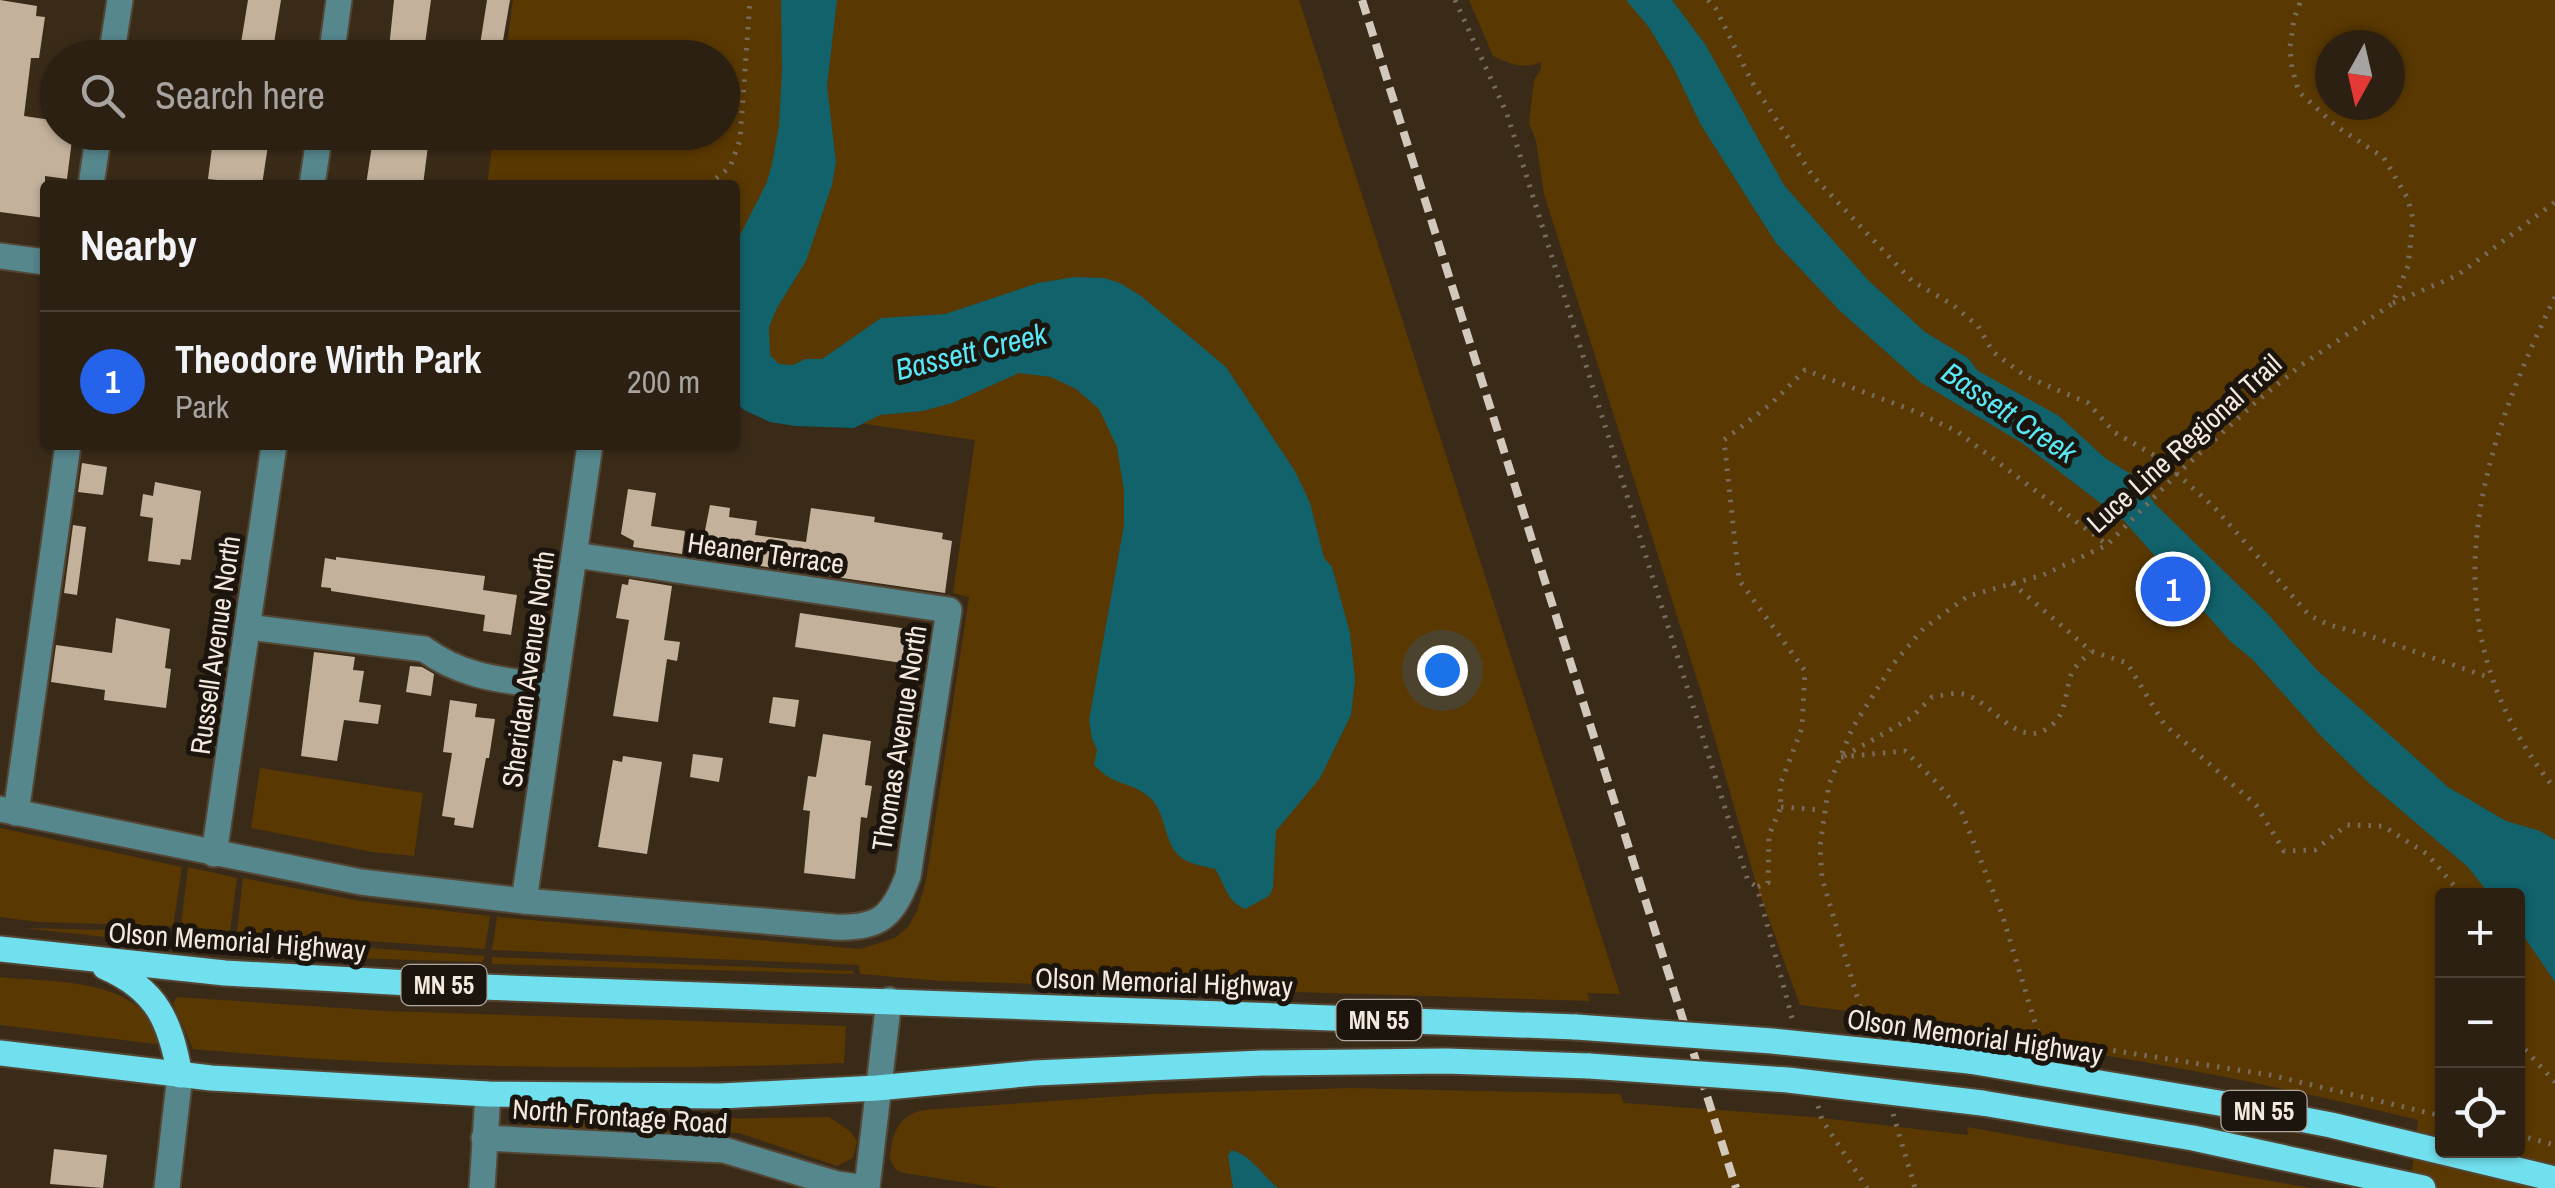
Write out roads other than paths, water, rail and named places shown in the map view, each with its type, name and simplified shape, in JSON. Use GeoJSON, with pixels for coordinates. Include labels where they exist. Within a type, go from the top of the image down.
{"type":"FeatureCollection","features":[{"type":"Feature","properties":{"kind":"main road","name":"Olson Memorial Highway"},"geometry":{"type":"LineString","coordinates":[[0,949],[226,973],[404,983],[1576,1027],[1772,1040],[1969,1061],[2220,1102],[2555,1179]]}},
{"type":"Feature","properties":{"kind":"main road"},"geometry":{"type":"LineString","coordinates":[[81,958],[128,979],[154,1002],[168,1026],[180,1076]]}},
{"type":"Feature","properties":{"kind":"main road","name":"MN 55"},"geometry":{"type":"LineString","coordinates":[[0,1053],[180,1076],[488,1094],[721,1096],[878,1088],[1035,1073],[1262,1063],[1446,1061],[1589,1066],[1788,1080],[1982,1103],[2194,1138],[2423,1188]]}},
{"type":"Feature","properties":{"kind":"street"},"geometry":{"type":"LineString","coordinates":[[114,40],[120,0]]}},
{"type":"Feature","properties":{"kind":"street"},"geometry":{"type":"LineString","coordinates":[[333,40],[339,0]]}},
{"type":"Feature","properties":{"kind":"street"},"geometry":{"type":"LineString","coordinates":[[92,180],[96,150]]}},
{"type":"Feature","properties":{"kind":"street"},"geometry":{"type":"LineString","coordinates":[[313,180],[317,150]]}},
{"type":"Feature","properties":{"kind":"street"},"geometry":{"type":"LineString","coordinates":[[0,256],[40,261]]}},
{"type":"Feature","properties":{"kind":"street"},"geometry":{"type":"LineString","coordinates":[[67,450],[8,811],[361,882],[524,901]]}},
{"type":"Feature","properties":{"kind":"street","name":"Russell Avenue North"},"geometry":{"type":"LineString","coordinates":[[214,854],[273,450]]}},
{"type":"Feature","properties":{"kind":"street","name":"Sheridan Avenue North"},"geometry":{"type":"LineString","coordinates":[[524,901],[589,450]]}},
{"type":"Feature","properties":{"kind":"street","name":"Heaner Terrace"},"geometry":{"type":"LineString","coordinates":[[574,555],[949,610]]}},
{"type":"Feature","properties":{"kind":"street","name":"Thomas Avenue North"},"geometry":{"type":"LineString","coordinates":[[524,901],[862,928],[882,920],[898,902],[908,876],[949,610]]}},
{"type":"Feature","properties":{"kind":"street"},"geometry":{"type":"LineString","coordinates":[[248,627],[424,649],[448,666],[480,677],[554,687]]}},
{"type":"Feature","properties":{"kind":"street"},"geometry":{"type":"LineString","coordinates":[[867,1188],[889,1000]]}},
{"type":"Feature","properties":{"kind":"street"},"geometry":{"type":"LineString","coordinates":[[166,1188],[180,1076]]}},
{"type":"Feature","properties":{"kind":"street"},"geometry":{"type":"LineString","coordinates":[[482,1188],[488,1094]]}},
{"type":"Feature","properties":{"kind":"street","name":"North Frontage Road"},"geometry":{"type":"LineString","coordinates":[[484,1138],[724,1150],[837,1184],[867,1188]]}},
{"type":"Feature","properties":{"kind":"water"},"geometry":{"type":"Polygon","coordinates":[[[781,0],[837,0],[827,86],[836,162],[806,261],[769,327],[770,355],[779,364],[822,359],[881,318],[945,314],[1038,283],[1074,277],[1104,278],[1141,296],[1226,367],[1295,471],[1310,503],[1324,558],[1332,567],[1350,633],[1355,680],[1351,715],[1320,778],[1276,831],[1273,888],[1269,896],[1245,909],[1238,905],[1215,869],[1190,863],[1178,855],[1159,810],[1149,797],[1094,765],[1097,750],[1089,720],[1124,525],[1124,491],[1117,447],[1099,409],[1076,389],[1051,377],[1019,373],[952,403],[923,411],[880,415],[854,428],[770,422],[740,406],[740,235],[772,164],[782,71],[781,0]]]}},
{"type":"Feature","properties":{"kind":"water","name":"Bassett Creek"},"geometry":{"type":"Polygon","coordinates":[[[1626,0],[1672,0],[1705,44],[1784,185],[1868,280],[1925,332],[1968,358],[1978,371],[2059,416],[2105,458],[2134,476],[2156,505],[2268,614],[2316,669],[2448,787],[2506,821],[2555,840],[2555,982],[2525,938],[2525,888],[2484,888],[2468,867],[2370,784],[2322,737],[2124,521],[2022,443],[1920,382],[1840,311],[1776,243],[1701,125],[1648,26],[1626,0]]]}},
{"type":"Feature","properties":{"kind":"water"},"geometry":{"type":"Polygon","coordinates":[[[1232,1150],[1251,1161],[1278,1188],[1233,1188],[1228,1155],[1232,1150]]]}},
{"type":"Feature","properties":{"kind":"railway"},"geometry":{"type":"LineString","coordinates":[[1362,0],[1736,1188]]}},
{"type":"Feature","properties":{"kind":"place","name":"Theodore Wirth Park"},"geometry":{"type":"Point","coordinates":[2173,589]}}]}
